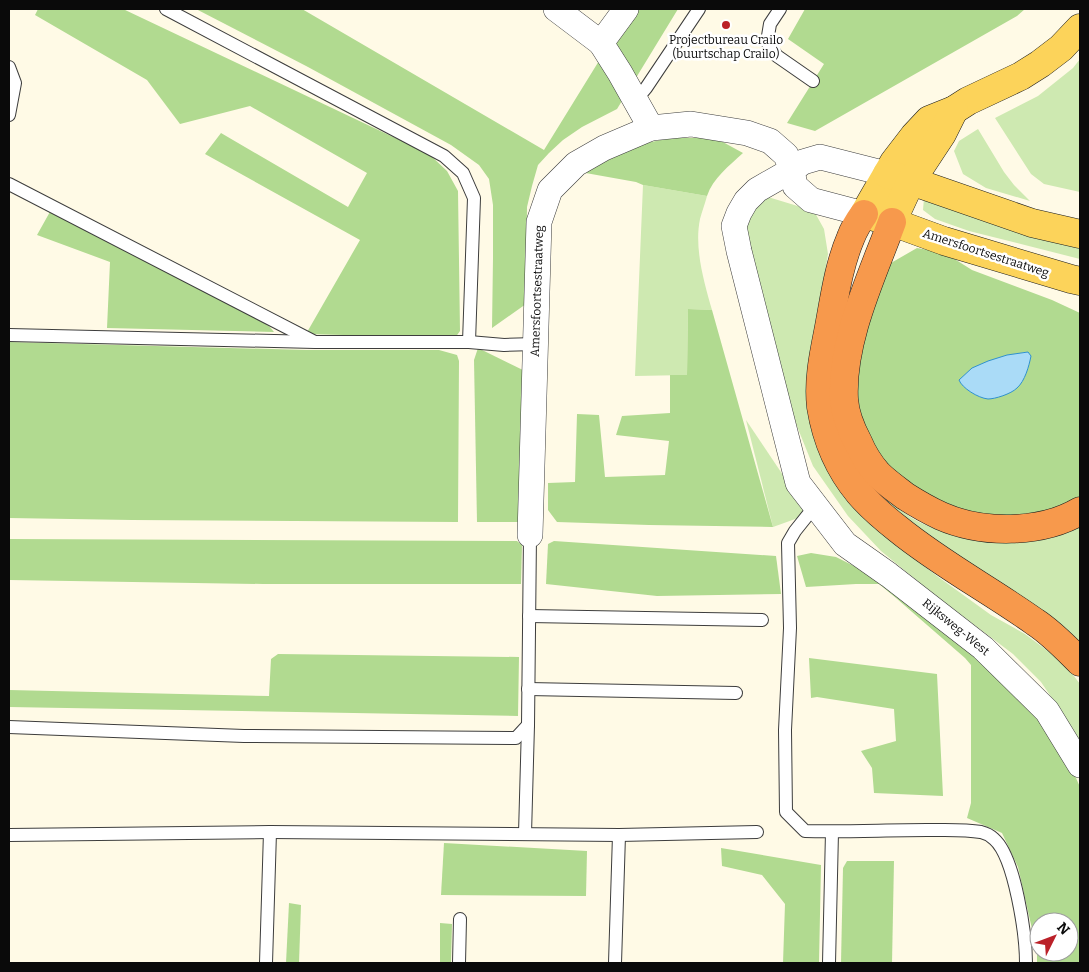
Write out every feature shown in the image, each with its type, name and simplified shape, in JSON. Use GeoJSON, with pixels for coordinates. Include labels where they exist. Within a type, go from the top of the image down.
{"type":"FeatureCollection","features":[{"type":"Feature","properties":{"kind":"highway"},"geometry":{"type":"LineString","coordinates":[[864,214],[851,236],[841,266],[820,377],[821,406],[826,430],[840,462],[859,493],[883,517],[917,545],[1037,623],[1080,662]]}},
{"type":"Feature","properties":{"kind":"highway"},"geometry":{"type":"LineString","coordinates":[[892,222],[865,293],[848,351],[844,375],[844,401],[847,417],[863,453],[879,475],[904,496],[942,517],[967,524],[996,528],[1036,527],[1067,518],[1080,511]]}},
{"type":"Feature","properties":{"kind":"main road"},"geometry":{"type":"LineString","coordinates":[[864,214],[942,134],[954,110],[968,101],[1021,76],[1040,64],[1061,48],[1080,28]]}},
{"type":"Feature","properties":{"kind":"main road"},"geometry":{"type":"LineString","coordinates":[[892,222],[899,178]]}},
{"type":"Feature","properties":{"kind":"main road"},"geometry":{"type":"LineString","coordinates":[[899,178],[1032,223],[1080,234]]}},
{"type":"Feature","properties":{"kind":"main road","name":"Amersfoortsestraatweg"},"geometry":{"type":"LineString","coordinates":[[864,214],[944,241],[1071,280],[1080,281]]}},
{"type":"Feature","properties":{"kind":"main road"},"geometry":{"type":"LineString","coordinates":[[1027,266],[1080,299]]}},
{"type":"Feature","properties":{"kind":"street"},"geometry":{"type":"LineString","coordinates":[[556,9],[601,44],[651,128]]}},
{"type":"Feature","properties":{"kind":"street"},"geometry":{"type":"LineString","coordinates":[[601,44],[626,9]]}},
{"type":"Feature","properties":{"kind":"street","name":"Amersfoortsestraatweg"},"geometry":{"type":"LineString","coordinates":[[530,535],[539,222],[550,190],[576,164],[604,148],[651,128],[691,124],[747,133],[770,141],[789,162],[795,186],[811,200],[864,214]]}},
{"type":"Feature","properties":{"kind":"street"},"geometry":{"type":"LineString","coordinates":[[815,506],[798,484],[734,226],[746,201],[789,162],[803,162],[820,157],[899,178]]}},
{"type":"Feature","properties":{"kind":"street","name":"Rijksweg-West"},"geometry":{"type":"LineString","coordinates":[[815,506],[844,544],[889,574],[984,648],[1047,711],[1080,765]]}},
{"type":"Feature","properties":{"kind":"lane"},"geometry":{"type":"LineString","coordinates":[[166,9],[444,156],[463,173],[474,198],[469,342]]}},
{"type":"Feature","properties":{"kind":"lane"},"geometry":{"type":"LineString","coordinates":[[636,100],[699,9]]}},
{"type":"Feature","properties":{"kind":"lane"},"geometry":{"type":"LineString","coordinates":[[780,9],[770,24],[767,42],[777,56],[813,81]]}},
{"type":"Feature","properties":{"kind":"lane"},"geometry":{"type":"LineString","coordinates":[[9,67],[15,83],[9,115]]}},
{"type":"Feature","properties":{"kind":"lane"},"geometry":{"type":"LineString","coordinates":[[9,184],[315,342]]}},
{"type":"Feature","properties":{"kind":"lane"},"geometry":{"type":"LineString","coordinates":[[9,335],[315,342],[535,344]]}},
{"type":"Feature","properties":{"kind":"lane"},"geometry":{"type":"LineString","coordinates":[[815,506],[788,543],[790,628],[785,730],[786,812],[805,831],[953,830],[983,832],[995,839],[1003,850],[1011,868],[1022,919],[1026,963]]}},
{"type":"Feature","properties":{"kind":"lane"},"geometry":{"type":"LineString","coordinates":[[525,834],[530,535]]}},
{"type":"Feature","properties":{"kind":"lane"},"geometry":{"type":"LineString","coordinates":[[529,616],[762,620]]}},
{"type":"Feature","properties":{"kind":"lane"},"geometry":{"type":"LineString","coordinates":[[528,689],[736,693]]}},
{"type":"Feature","properties":{"kind":"lane"},"geometry":{"type":"LineString","coordinates":[[9,727],[244,736],[516,738],[528,725]]}},
{"type":"Feature","properties":{"kind":"lane"},"geometry":{"type":"LineString","coordinates":[[266,963],[270,832]]}},
{"type":"Feature","properties":{"kind":"lane"},"geometry":{"type":"LineString","coordinates":[[9,835],[270,832],[619,835],[756,832]]}},
{"type":"Feature","properties":{"kind":"lane"},"geometry":{"type":"LineString","coordinates":[[829,963],[832,832]]}},
{"type":"Feature","properties":{"kind":"lane"},"geometry":{"type":"LineString","coordinates":[[615,963],[619,835]]}},
{"type":"Feature","properties":{"kind":"lane"},"geometry":{"type":"LineString","coordinates":[[459,963],[460,919]]}},
{"type":"Feature","properties":{"kind":"green space"},"geometry":{"type":"Polygon","coordinates":[[[38,9],[123,9],[429,154],[447,171],[458,191],[460,331],[455,338],[306,334],[360,240],[205,154],[221,133],[348,207],[367,173],[250,106],[180,124],[147,80],[35,15],[38,9]]]}},
{"type":"Feature","properties":{"kind":"green space"},"geometry":{"type":"Polygon","coordinates":[[[196,9],[302,9],[544,150],[631,9],[678,9],[617,109],[582,127],[563,140],[538,165],[527,207],[526,304],[492,328],[493,205],[489,179],[479,165],[451,145],[308,67],[196,9]]]}},
{"type":"Feature","properties":{"kind":"green space"},"geometry":{"type":"Polygon","coordinates":[[[805,9],[1025,9],[1017,16],[815,131],[787,123],[824,64],[788,39],[805,9]]]}},
{"type":"Feature","properties":{"kind":"green space"},"geometry":{"type":"Polygon","coordinates":[[[1080,59],[1080,192],[1044,184],[1031,174],[995,118],[1038,96],[1073,68],[1080,59]]]}},
{"type":"Feature","properties":{"kind":"green space"},"geometry":{"type":"Polygon","coordinates":[[[978,129],[1004,172],[1030,201],[986,188],[963,174],[954,151],[959,141],[978,129]]]}},
{"type":"Feature","properties":{"kind":"green space"},"geometry":{"type":"Polygon","coordinates":[[[670,138],[707,138],[721,141],[743,153],[717,178],[707,196],[580,172],[642,144],[670,138]]]}},
{"type":"Feature","properties":{"kind":"green space"},"geometry":{"type":"Polygon","coordinates":[[[643,185],[707,196],[700,219],[698,242],[701,265],[712,310],[688,309],[687,375],[635,376],[643,185]]]}},
{"type":"Feature","properties":{"kind":"green space"},"geometry":{"type":"Polygon","coordinates":[[[768,197],[814,211],[824,229],[828,254],[809,371],[897,545],[991,615],[1025,634],[1064,663],[1080,684],[1080,749],[1066,719],[1041,682],[1013,654],[932,593],[881,551],[848,516],[813,466],[782,389],[744,232],[755,207],[768,197]]]}},
{"type":"Feature","properties":{"kind":"green space"},"geometry":{"type":"Polygon","coordinates":[[[924,198],[1080,236],[1080,259],[969,231],[935,219],[923,210],[924,198]]]}},
{"type":"Feature","properties":{"kind":"green space"},"geometry":{"type":"Polygon","coordinates":[[[51,210],[260,320],[274,332],[107,328],[110,262],[37,235],[51,210]]]}},
{"type":"Feature","properties":{"kind":"green space"},"geometry":{"type":"Polygon","coordinates":[[[917,248],[945,253],[972,270],[1052,300],[1080,313],[1080,501],[1032,519],[948,512],[876,458],[854,407],[855,372],[884,267],[917,248]],[[1028,352],[1021,353],[975,394],[1028,352]]]}},
{"type":"Feature","properties":{"kind":"green space"},"geometry":{"type":"Polygon","coordinates":[[[688,309],[712,310],[773,527],[557,522],[548,510],[548,483],[575,482],[577,414],[599,415],[605,477],[665,475],[669,441],[616,435],[622,416],[670,413],[670,375],[687,375],[688,309]]]}},
{"type":"Feature","properties":{"kind":"green space"},"geometry":{"type":"Polygon","coordinates":[[[9,342],[307,350],[439,350],[457,355],[459,361],[458,522],[9,518],[9,342]]]}},
{"type":"Feature","properties":{"kind":"green space"},"geometry":{"type":"Polygon","coordinates":[[[478,348],[529,373],[518,522],[477,522],[474,360],[478,348]]]}},
{"type":"Feature","properties":{"kind":"green space"},"geometry":{"type":"Polygon","coordinates":[[[746,420],[809,514],[773,527],[746,420]]]}},
{"type":"Feature","properties":{"kind":"green space"},"geometry":{"type":"Polygon","coordinates":[[[872,486],[898,509],[920,523],[947,532],[1080,522],[1080,651],[877,498],[872,486]]]}},
{"type":"Feature","properties":{"kind":"green space"},"geometry":{"type":"Polygon","coordinates":[[[9,539],[517,541],[522,545],[521,584],[263,584],[9,580],[9,539]]]}},
{"type":"Feature","properties":{"kind":"green space"},"geometry":{"type":"Polygon","coordinates":[[[554,541],[776,556],[781,594],[657,596],[546,584],[548,544],[554,541]]]}},
{"type":"Feature","properties":{"kind":"green space"},"geometry":{"type":"Polygon","coordinates":[[[811,553],[836,557],[872,575],[956,639],[1032,710],[1068,760],[1080,787],[1080,963],[1037,963],[1079,962],[1079,912],[1029,912],[1029,916],[1018,867],[1002,833],[967,818],[971,803],[971,665],[879,584],[806,587],[797,556],[811,553]]]}},
{"type":"Feature","properties":{"kind":"green space"},"geometry":{"type":"Polygon","coordinates":[[[278,654],[519,657],[518,716],[9,707],[9,690],[269,696],[271,659],[278,654]]]}},
{"type":"Feature","properties":{"kind":"green space"},"geometry":{"type":"Polygon","coordinates":[[[809,658],[937,674],[943,796],[874,793],[872,768],[861,751],[896,741],[894,709],[817,697],[811,698],[809,658]]]}},
{"type":"Feature","properties":{"kind":"green space"},"geometry":{"type":"Polygon","coordinates":[[[444,843],[587,851],[586,896],[441,895],[444,843]]]}},
{"type":"Feature","properties":{"kind":"green space"},"geometry":{"type":"Polygon","coordinates":[[[721,848],[821,865],[819,963],[783,963],[785,904],[762,875],[722,866],[721,848]]]}},
{"type":"Feature","properties":{"kind":"green space"},"geometry":{"type":"Polygon","coordinates":[[[847,861],[894,861],[892,963],[841,963],[843,868],[847,861]]]}},
{"type":"Feature","properties":{"kind":"green space"},"geometry":{"type":"Polygon","coordinates":[[[289,903],[301,905],[299,963],[286,963],[289,903]]]}},
{"type":"Feature","properties":{"kind":"green space"},"geometry":{"type":"Polygon","coordinates":[[[440,923],[452,924],[451,963],[440,963],[440,923]]]}},
{"type":"Feature","properties":{"kind":"water"},"geometry":{"type":"Polygon","coordinates":[[[1028,352],[1031,356],[1028,369],[1020,385],[1007,394],[991,399],[984,398],[975,395],[959,380],[972,368],[988,361],[1007,355],[1028,352]]]}},
{"type":"Feature","properties":{"kind":"place","name":"Projectbureau Crailo (buurtschap Crailo)"},"geometry":{"type":"Point","coordinates":[726,25]}}]}
